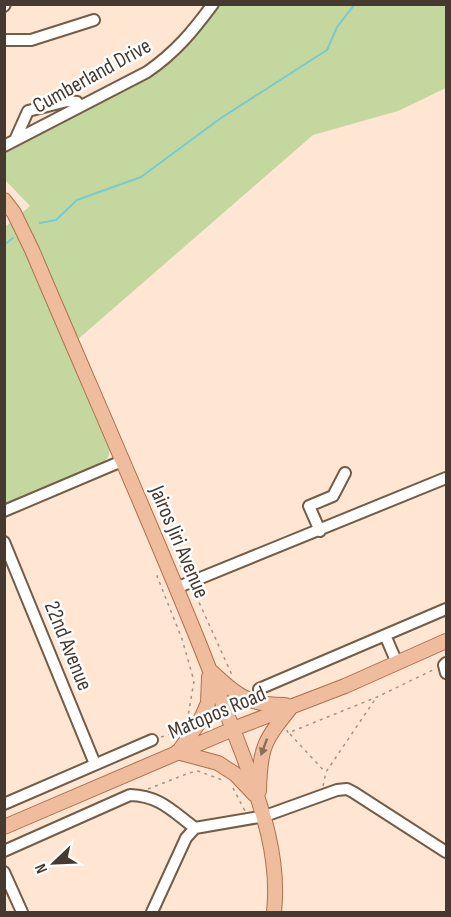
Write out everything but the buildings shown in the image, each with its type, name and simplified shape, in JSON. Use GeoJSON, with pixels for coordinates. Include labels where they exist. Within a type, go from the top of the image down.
{"type":"FeatureCollection","features":[{"type":"Feature","properties":{"kind":"main road","name":"Jairos Jiri Avenue"},"geometry":{"type":"LineString","coordinates":[[4,200],[9,217],[122,461],[233,729],[265,816],[276,888],[274,912]]}},
{"type":"Feature","properties":{"kind":"main road","name":"Matopos Road"},"geometry":{"type":"LineString","coordinates":[[4,827],[177,752],[294,704],[345,686],[447,641]]}},
{"type":"Feature","properties":{"kind":"main road"},"geometry":{"type":"LineString","coordinates":[[209,668],[242,698],[271,705],[294,704],[284,727],[263,747],[258,798]]}},
{"type":"Feature","properties":{"kind":"main road"},"geometry":{"type":"LineString","coordinates":[[209,668],[208,703],[200,721],[177,752],[218,763],[235,774],[258,798]]}},
{"type":"Feature","properties":{"kind":"street","name":"Cumberland Drive"},"geometry":{"type":"LineString","coordinates":[[4,146],[147,72],[186,40],[213,4]]}},
{"type":"Feature","properties":{"kind":"street"},"geometry":{"type":"LineString","coordinates":[[4,40],[31,40],[94,20]]}},
{"type":"Feature","properties":{"kind":"street"},"geometry":{"type":"LineString","coordinates":[[15,140],[28,111],[67,101],[77,102],[80,106]]}},
{"type":"Feature","properties":{"kind":"street"},"geometry":{"type":"LineString","coordinates":[[4,511],[122,461]]}},
{"type":"Feature","properties":{"kind":"street"},"geometry":{"type":"LineString","coordinates":[[320,531],[309,506],[333,496],[345,473]]}},
{"type":"Feature","properties":{"kind":"street"},"geometry":{"type":"LineString","coordinates":[[176,588],[447,478]]}},
{"type":"Feature","properties":{"kind":"street","name":"22nd Avenue"},"geometry":{"type":"LineString","coordinates":[[4,542],[95,764]]}},
{"type":"Feature","properties":{"kind":"street"},"geometry":{"type":"LineString","coordinates":[[259,690],[447,609]]}},
{"type":"Feature","properties":{"kind":"street"},"geometry":{"type":"LineString","coordinates":[[385,635],[396,663]]}},
{"type":"Feature","properties":{"kind":"street"},"geometry":{"type":"LineString","coordinates":[[4,804],[152,740]]}},
{"type":"Feature","properties":{"kind":"street"},"geometry":{"type":"LineString","coordinates":[[152,912],[186,838],[195,828],[265,816],[342,789],[353,792],[447,852]]}},
{"type":"Feature","properties":{"kind":"street"},"geometry":{"type":"LineString","coordinates":[[4,851],[130,795],[158,800],[195,828]]}},
{"type":"Feature","properties":{"kind":"street"},"geometry":{"type":"LineString","coordinates":[[4,872],[22,912]]}},
{"type":"Feature","properties":{"kind":"path"},"geometry":{"type":"LineString","coordinates":[[185,729],[195,681],[182,639],[157,576],[180,565],[233,677]]}},
{"type":"Feature","properties":{"kind":"path"},"geometry":{"type":"LineString","coordinates":[[326,772],[284,727],[377,697],[446,667]]}},
{"type":"Feature","properties":{"kind":"path"},"geometry":{"type":"LineString","coordinates":[[321,795],[326,772],[377,697]]}},
{"type":"Feature","properties":{"kind":"path"},"geometry":{"type":"LineString","coordinates":[[130,795],[198,771],[230,784],[249,819]]}},
{"type":"Feature","properties":{"kind":"green space"},"geometry":{"type":"Polygon","coordinates":[[[220,5],[446,5],[446,88],[398,111],[313,135],[69,347],[111,447],[108,457],[100,467],[5,507],[4,228],[30,206],[5,180],[5,153],[169,61],[191,41],[220,5]]]}},
{"type":"Feature","properties":{"kind":"waterway"},"geometry":{"type":"LineString","coordinates":[[40,223],[56,220],[77,200],[141,177],[221,118],[327,50],[337,27],[355,4]]}},
{"type":"Feature","properties":{"kind":"waterway"},"geometry":{"type":"LineString","coordinates":[[4,245],[13,238]]}}]}
